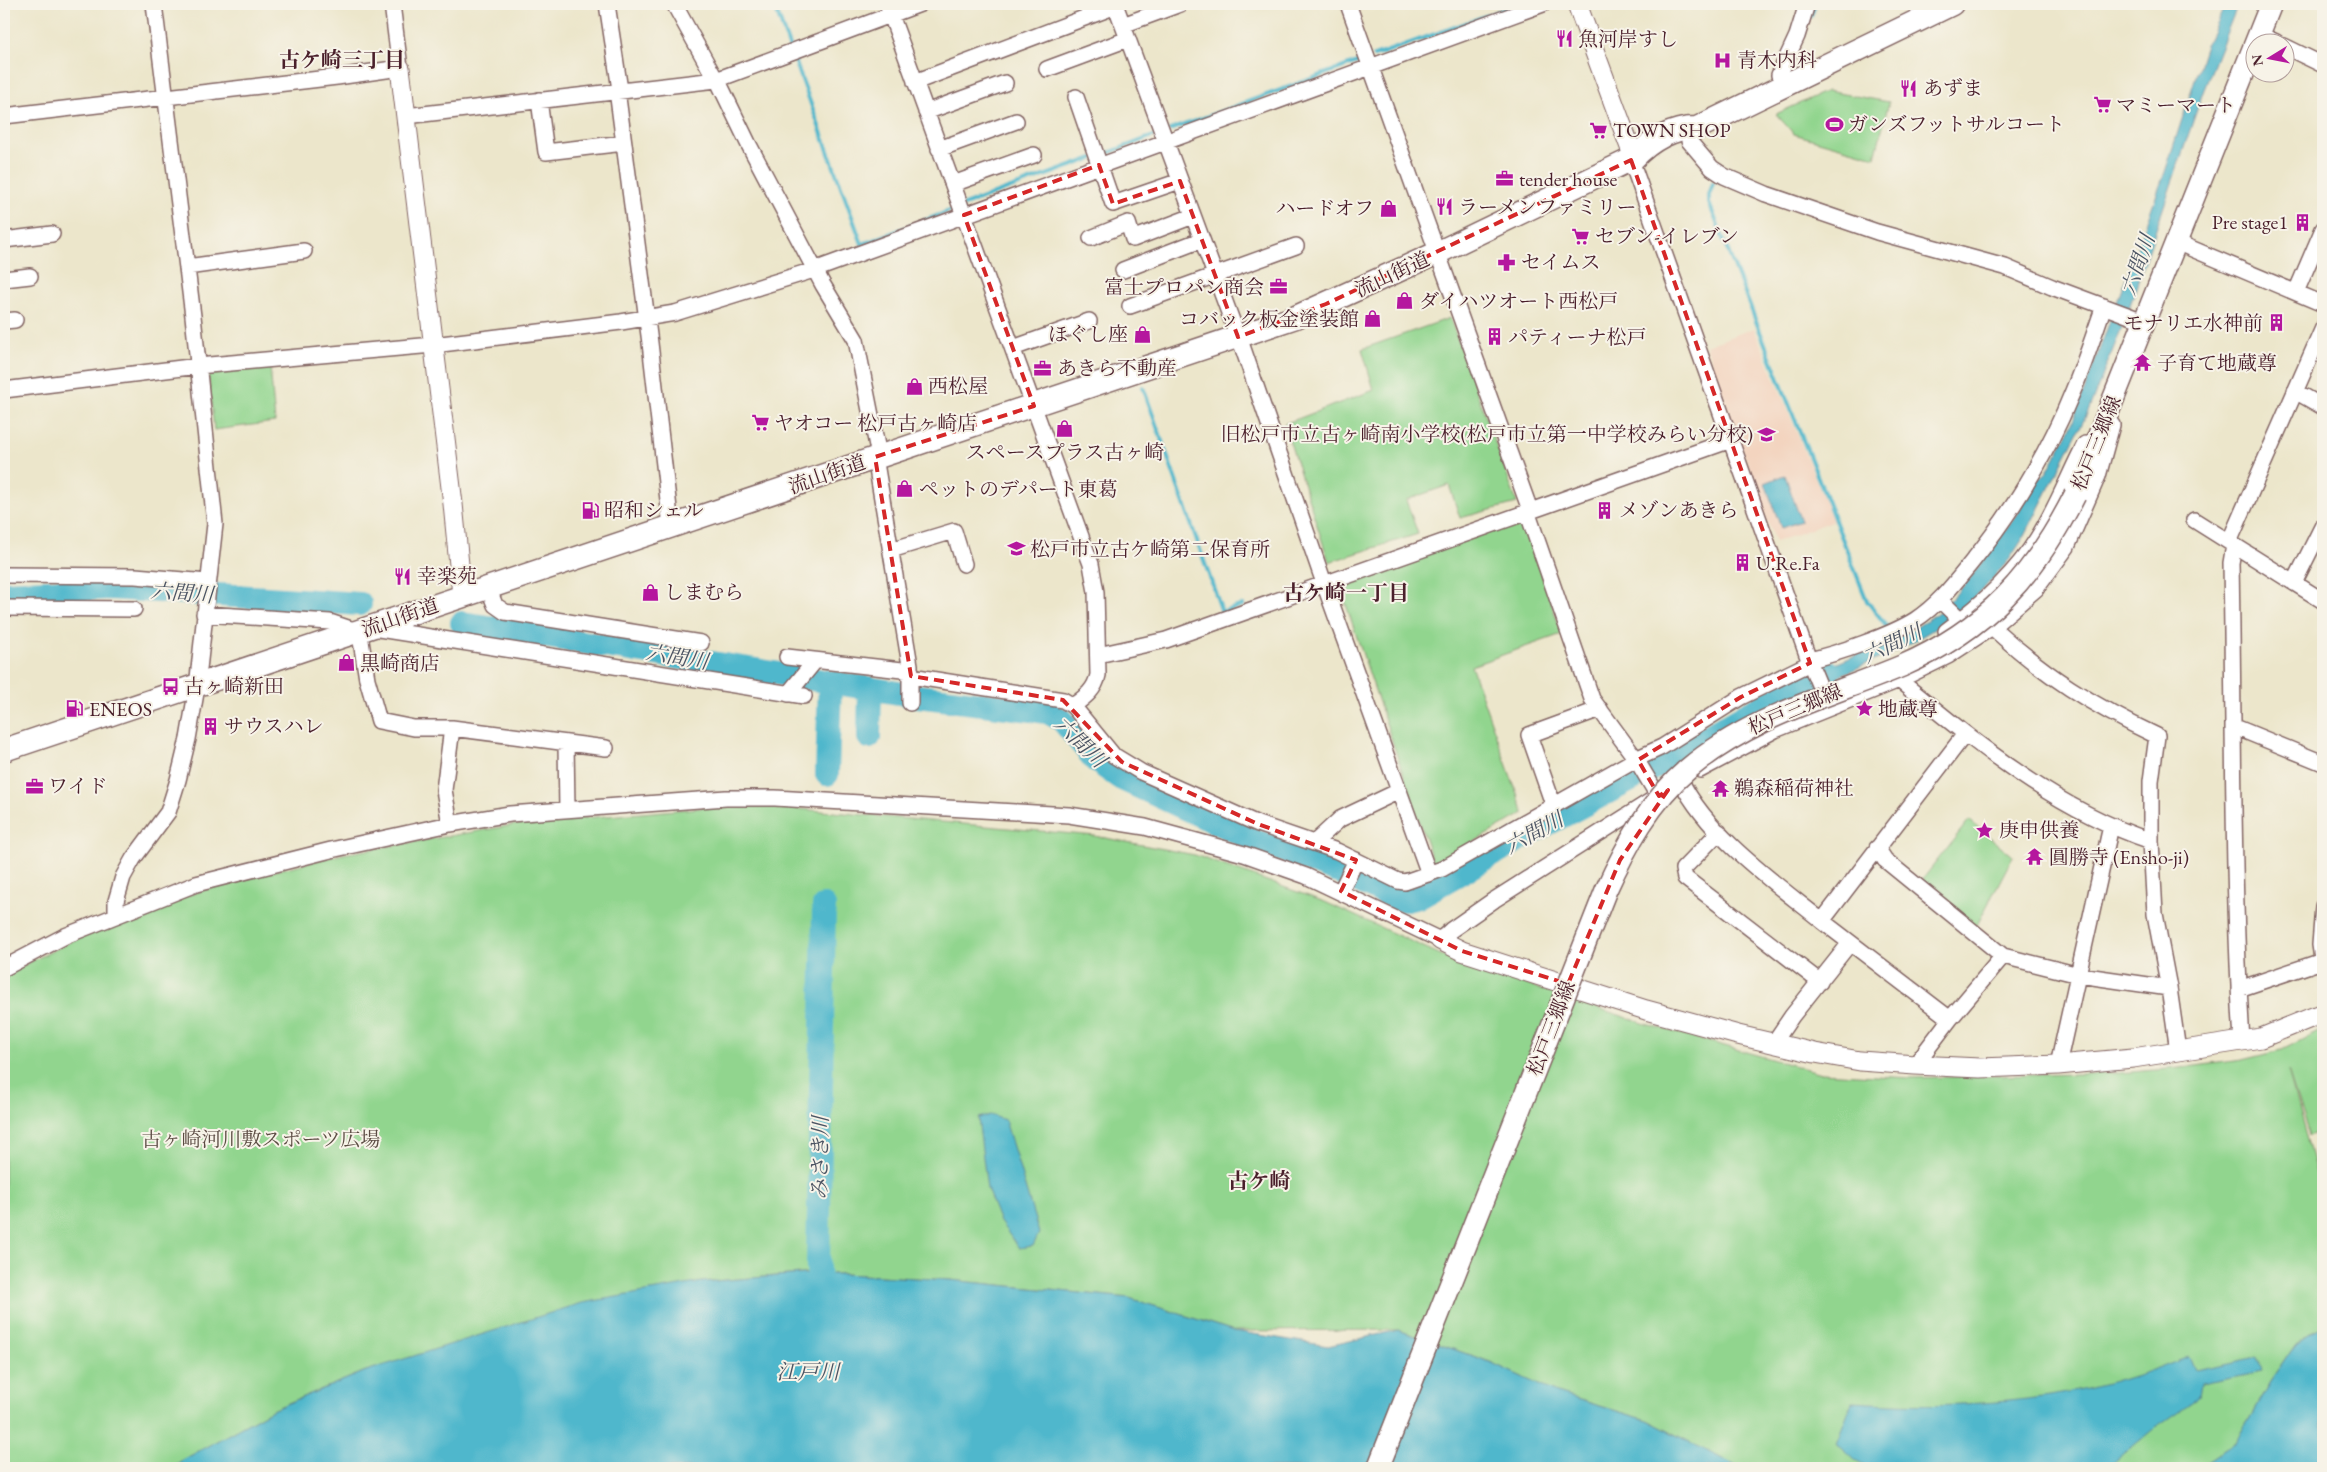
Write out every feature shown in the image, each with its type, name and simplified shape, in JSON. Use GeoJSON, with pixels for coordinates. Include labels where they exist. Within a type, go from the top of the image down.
{"type":"FeatureCollection","features":[{"type":"Feature","properties":{"kind":"main road","name":"流山街道"},"geometry":{"type":"LineString","coordinates":[[4,750],[1034,406],[1238,337],[1326,304],[1632,159],[1650,159],[1784,86],[1952,4]]}},
{"type":"Feature","properties":{"kind":"main road","name":"松戸三郷線"},"geometry":{"type":"LineString","coordinates":[[2268,32],[2271,4]]}},
{"type":"Feature","properties":{"kind":"main road","name":"松戸三郷線"},"geometry":{"type":"LineString","coordinates":[[1378,1468],[1606,890],[1628,846],[1654,806],[1687,769],[1739,733],[1768,718],[1903,665],[1954,639],[2000,602],[2030,570],[2076,495],[2127,368],[2140,320],[2247,82]]}},
{"type":"Feature","properties":{"kind":"street"},"geometry":{"type":"LineString","coordinates":[[116,915],[116,900],[123,877],[133,859],[168,812],[188,739],[197,687],[214,541],[215,509],[154,4]]}},
{"type":"Feature","properties":{"kind":"street"},"geometry":{"type":"LineString","coordinates":[[392,4],[462,596]]}},
{"type":"Feature","properties":{"kind":"street"},"geometry":{"type":"LineString","coordinates":[[607,4],[671,526]]}},
{"type":"Feature","properties":{"kind":"street"},"geometry":{"type":"LineString","coordinates":[[674,4],[716,79],[824,285],[856,340],[877,457],[911,673],[910,703]]}},
{"type":"Feature","properties":{"kind":"street"},"geometry":{"type":"LineString","coordinates":[[406,116],[716,79],[889,9],[920,4]]}},
{"type":"Feature","properties":{"kind":"street"},"geometry":{"type":"LineString","coordinates":[[1047,69],[1180,4]]}},
{"type":"Feature","properties":{"kind":"street"},"geometry":{"type":"LineString","coordinates":[[1348,4],[1528,511],[1592,699],[1638,760],[1656,792]]}},
{"type":"Feature","properties":{"kind":"street"},"geometry":{"type":"LineString","coordinates":[[4,390],[198,366],[433,345],[647,318],[683,310],[817,269],[1543,4]]}},
{"type":"Feature","properties":{"kind":"street"},"geometry":{"type":"LineString","coordinates":[[1577,4],[1809,661],[1828,707]]}},
{"type":"Feature","properties":{"kind":"street"},"geometry":{"type":"LineString","coordinates":[[1784,86],[1778,75],[1797,36],[1807,4]]}},
{"type":"Feature","properties":{"kind":"street"},"geometry":{"type":"LineString","coordinates":[[915,82],[1116,5],[1238,337],[1429,874]]}},
{"type":"Feature","properties":{"kind":"street"},"geometry":{"type":"LineString","coordinates":[[889,9],[1091,564],[1096,592],[1098,655],[1096,684],[1088,695],[1073,706]]}},
{"type":"Feature","properties":{"kind":"street"},"geometry":{"type":"LineString","coordinates":[[2294,51],[2323,65]]}},
{"type":"Feature","properties":{"kind":"street"},"geometry":{"type":"LineString","coordinates":[[4,116],[400,68]]}},
{"type":"Feature","properties":{"kind":"street"},"geometry":{"type":"LineString","coordinates":[[926,112],[1005,83]]}},
{"type":"Feature","properties":{"kind":"street"},"geometry":{"type":"LineString","coordinates":[[1076,97],[1113,204],[1180,181]]}},
{"type":"Feature","properties":{"kind":"street"},"geometry":{"type":"LineString","coordinates":[[539,100],[546,152],[624,143]]}},
{"type":"Feature","properties":{"kind":"street"},"geometry":{"type":"LineString","coordinates":[[939,149],[1016,121]]}},
{"type":"Feature","properties":{"kind":"street"},"geometry":{"type":"LineString","coordinates":[[1693,134],[1712,168],[1724,176],[1766,194],[1877,232],[2005,267],[2140,320]]}},
{"type":"Feature","properties":{"kind":"street"},"geometry":{"type":"LineString","coordinates":[[953,184],[1034,155]]}},
{"type":"Feature","properties":{"kind":"street"},"geometry":{"type":"LineString","coordinates":[[1091,238],[1128,223],[1133,239],[1193,216]]}},
{"type":"Feature","properties":{"kind":"street"},"geometry":{"type":"LineString","coordinates":[[2296,292],[2323,229]]}},
{"type":"Feature","properties":{"kind":"street"},"geometry":{"type":"LineString","coordinates":[[4,240],[52,234]]}},
{"type":"Feature","properties":{"kind":"street"},"geometry":{"type":"LineString","coordinates":[[1123,270],[1201,240]]}},
{"type":"Feature","properties":{"kind":"street"},"geometry":{"type":"LineString","coordinates":[[2176,242],[2323,304]]}},
{"type":"Feature","properties":{"kind":"street"},"geometry":{"type":"LineString","coordinates":[[1130,306],[1296,246]]}},
{"type":"Feature","properties":{"kind":"street"},"geometry":{"type":"LineString","coordinates":[[187,267],[304,251]]}},
{"type":"Feature","properties":{"kind":"street"},"geometry":{"type":"LineString","coordinates":[[4,280],[30,276]]}},
{"type":"Feature","properties":{"kind":"street"},"geometry":{"type":"LineString","coordinates":[[787,657],[911,673],[1050,696],[1063,700],[1073,706],[1113,755],[1122,762],[1258,824],[1314,843],[1356,860],[1398,881],[1405,882],[1442,869],[1553,804],[1662,747],[1741,698],[1809,661],[1891,631],[1916,619],[1940,600],[1987,544],[2024,490],[2074,389],[2104,306]]}},
{"type":"Feature","properties":{"kind":"street"},"geometry":{"type":"LineString","coordinates":[[1013,348],[1089,321]]}},
{"type":"Feature","properties":{"kind":"street"},"geometry":{"type":"LineString","coordinates":[[2242,1041],[2234,825],[2235,727],[2232,543],[2323,328]]}},
{"type":"Feature","properties":{"kind":"street"},"geometry":{"type":"LineString","coordinates":[[1904,677],[1921,652],[1995,591],[2018,566],[2037,539],[2062,494],[2104,408],[2127,368]]}},
{"type":"Feature","properties":{"kind":"street"},"geometry":{"type":"LineString","coordinates":[[1440,940],[1494,900],[1656,792],[1681,781],[1775,730],[1904,677],[1948,656],[1992,627],[2036,589],[2067,546],[2098,476],[2127,368]]}},
{"type":"Feature","properties":{"kind":"street"},"geometry":{"type":"LineString","coordinates":[[2295,391],[2323,407]]}},
{"type":"Feature","properties":{"kind":"street"},"geometry":{"type":"LineString","coordinates":[[1098,655],[1166,640],[1731,440]]}},
{"type":"Feature","properties":{"kind":"street"},"geometry":{"type":"LineString","coordinates":[[2194,520],[2323,600]]}},
{"type":"Feature","properties":{"kind":"street"},"geometry":{"type":"LineString","coordinates":[[2294,582],[2323,525]]}},
{"type":"Feature","properties":{"kind":"street"},"geometry":{"type":"LineString","coordinates":[[891,550],[954,530],[964,564]]}},
{"type":"Feature","properties":{"kind":"street"},"geometry":{"type":"LineString","coordinates":[[4,575],[135,576],[208,582]]}},
{"type":"Feature","properties":{"kind":"street"},"geometry":{"type":"LineString","coordinates":[[488,587],[495,605],[505,612],[701,643]]}},
{"type":"Feature","properties":{"kind":"street"},"geometry":{"type":"LineString","coordinates":[[1940,600],[1977,637]]}},
{"type":"Feature","properties":{"kind":"street"},"geometry":{"type":"LineString","coordinates":[[4,608],[134,609]]}},
{"type":"Feature","properties":{"kind":"street"},"geometry":{"type":"LineString","coordinates":[[204,614],[330,622],[361,630],[804,696]]}},
{"type":"Feature","properties":{"kind":"street"},"geometry":{"type":"LineString","coordinates":[[1992,627],[2050,676],[2095,704],[2156,736],[2151,781],[2151,841],[2155,914],[2169,988],[2178,1051]]}},
{"type":"Feature","properties":{"kind":"street"},"geometry":{"type":"LineString","coordinates":[[361,630],[366,679],[378,721],[414,728],[452,728],[606,748]]}},
{"type":"Feature","properties":{"kind":"street"},"geometry":{"type":"LineString","coordinates":[[788,694],[815,661]]}},
{"type":"Feature","properties":{"kind":"street"},"geometry":{"type":"LineString","coordinates":[[1904,677],[1965,734],[2014,771],[2111,826],[2151,841]]}},
{"type":"Feature","properties":{"kind":"street"},"geometry":{"type":"LineString","coordinates":[[1553,804],[1529,735],[1600,709]]}},
{"type":"Feature","properties":{"kind":"street"},"geometry":{"type":"LineString","coordinates":[[2235,727],[2323,763]]}},
{"type":"Feature","properties":{"kind":"street"},"geometry":{"type":"LineString","coordinates":[[450,824],[444,790],[452,728]]}},
{"type":"Feature","properties":{"kind":"street"},"geometry":{"type":"LineString","coordinates":[[1822,921],[1965,734]]}},
{"type":"Feature","properties":{"kind":"street"},"geometry":{"type":"LineString","coordinates":[[566,743],[567,810]]}},
{"type":"Feature","properties":{"kind":"street"},"geometry":{"type":"LineString","coordinates":[[1681,781],[1693,804],[1760,872],[1950,1019]]}},
{"type":"Feature","properties":{"kind":"street"},"geometry":{"type":"LineString","coordinates":[[1314,843],[1340,819],[1399,791]]}},
{"type":"Feature","properties":{"kind":"street"},"geometry":{"type":"LineString","coordinates":[[4,968],[65,936],[196,884],[331,850],[450,824],[510,814],[706,800],[775,798],[1077,816],[1145,827],[1221,847],[1288,869],[1342,891],[1462,951],[1646,1010],[1773,1044],[1860,1061],[1980,1068],[2058,1065],[2133,1058],[2242,1041],[2282,1031],[2323,1013]]}},
{"type":"Feature","properties":{"kind":"street"},"geometry":{"type":"LineString","coordinates":[[2058,1065],[2111,826]]}},
{"type":"Feature","properties":{"kind":"street"},"geometry":{"type":"LineString","coordinates":[[1719,832],[1683,869],[1685,878],[1820,982]]}},
{"type":"Feature","properties":{"kind":"street"},"geometry":{"type":"LineString","coordinates":[[1877,848],[1885,860],[2002,956],[2079,975],[2169,988]]}},
{"type":"Feature","properties":{"kind":"street"},"geometry":{"type":"LineString","coordinates":[[1342,891],[1356,860]]}},
{"type":"Feature","properties":{"kind":"street"},"geometry":{"type":"LineString","coordinates":[[2239,989],[2323,963],[2320,945],[2323,906]]}},
{"type":"Feature","properties":{"kind":"street"},"geometry":{"type":"LineString","coordinates":[[1773,1044],[1850,943]]}},
{"type":"Feature","properties":{"kind":"street"},"geometry":{"type":"LineString","coordinates":[[1915,1065],[2002,956]]}},
{"type":"Feature","properties":{"kind":"highlighted area"},"geometry":{"type":"Polygon","coordinates":[[[1631,160],[1810,663],[1741,697],[1638,760],[1659,796],[1668,790],[1620,860],[1568,984],[1462,951],[1341,891],[1356,860],[1258,824],[1122,762],[1063,700],[911,676],[875,457],[1034,406],[964,215],[1099,165],[1113,204],[1180,181],[1238,337],[1326,304],[1631,160]]]}},
{"type":"Feature","properties":{"kind":"shaded area","name":"旧松戸市立古ヶ崎南小学校(松戸市立第一中学校みらい分校)"},"geometry":{"type":"Polygon","coordinates":[[[1754,328],[1833,521],[1775,542],[1706,346],[1754,328]]]}},
{"type":"Feature","properties":{"kind":"green space","name":"ガンズフットサルコート"},"geometry":{"type":"Polygon","coordinates":[[[1827,91],[1889,102],[1875,157],[1794,134],[1776,114],[1827,91]]]}},
{"type":"Feature","properties":{"kind":"green space"},"geometry":{"type":"Polygon","coordinates":[[[1450,318],[1517,503],[1460,518],[1449,485],[1406,500],[1418,534],[1329,562],[1284,424],[1374,390],[1362,349],[1450,318]]]}},
{"type":"Feature","properties":{"kind":"green space"},"geometry":{"type":"Polygon","coordinates":[[[270,366],[275,422],[214,430],[208,373],[270,366]]]}},
{"type":"Feature","properties":{"kind":"green space"},"geometry":{"type":"Polygon","coordinates":[[[1523,521],[1562,634],[1471,666],[1524,813],[1434,865],[1339,584],[1523,521]]]}},
{"type":"Feature","properties":{"kind":"green space","name":"古ヶ崎河川敷スポーツ広場"},"geometry":{"type":"Polygon","coordinates":[[[745,804],[1095,836],[1195,855],[1325,902],[1452,960],[1646,1024],[1821,1073],[1911,1078],[2119,1073],[2180,1068],[2242,1060],[2282,1050],[2323,1029],[2323,1130],[2309,1135],[2288,1071],[2323,1198],[2323,1325],[2296,1344],[2270,1382],[2235,1443],[2198,1468],[1740,1468],[1647,1420],[1556,1393],[1490,1362],[1398,1330],[1234,1331],[1129,1298],[950,1280],[843,1274],[802,1274],[702,1282],[366,1371],[274,1409],[171,1468],[4,1468],[4,975],[80,937],[179,898],[229,882],[343,854],[526,823],[745,804]]]}},
{"type":"Feature","properties":{"kind":"green space"},"geometry":{"type":"Polygon","coordinates":[[[1969,820],[2013,856],[1976,927],[1922,880],[1969,820]]]}},
{"type":"Feature","properties":{"kind":"water"},"geometry":{"type":"Polygon","coordinates":[[[2226,4],[2238,4],[2203,92],[2126,317],[2088,412],[2024,537],[2009,560],[1979,594],[1941,625],[1899,650],[1804,691],[1799,680],[1911,631],[1940,611],[1968,581],[2017,515],[2038,480],[2047,472],[2070,429],[2165,172],[2206,45],[2226,4]]]}},
{"type":"Feature","properties":{"kind":"water"},"geometry":{"type":"Polygon","coordinates":[[[1785,475],[1801,521],[1781,528],[1765,483],[1785,475]]]}},
{"type":"Feature","properties":{"kind":"water"},"geometry":{"type":"Polygon","coordinates":[[[990,1115],[1005,1120],[1039,1233],[1033,1246],[1019,1248],[1000,1222],[987,1189],[978,1118],[990,1115]]]}},
{"type":"Feature","properties":{"kind":"water","name":"江戸川"},"geometry":{"type":"Polygon","coordinates":[[[802,1274],[843,1274],[950,1280],[1129,1298],[1234,1331],[1328,1346],[1398,1330],[1490,1362],[1556,1393],[1647,1420],[1740,1468],[171,1468],[274,1409],[366,1371],[582,1303],[702,1282],[802,1274]]]}},
{"type":"Feature","properties":{"kind":"water"},"geometry":{"type":"Polygon","coordinates":[[[2323,1325],[2323,1468],[2198,1468],[2235,1443],[2270,1382],[2296,1344],[2323,1325]]]}},
{"type":"Feature","properties":{"kind":"water"},"geometry":{"type":"Polygon","coordinates":[[[2189,1356],[2195,1370],[2257,1357],[2262,1372],[2201,1384],[2199,1397],[2157,1426],[2107,1468],[1871,1468],[1855,1460],[1836,1443],[1852,1402],[1921,1405],[2027,1399],[2095,1387],[2136,1376],[2189,1356]]]}},
{"type":"Feature","properties":{"kind":"waterway"},"geometry":{"type":"LineString","coordinates":[[774,4],[790,49]]}},
{"type":"Feature","properties":{"kind":"waterway"},"geometry":{"type":"LineString","coordinates":[[1374,56],[1519,4]]}},
{"type":"Feature","properties":{"kind":"waterway"},"geometry":{"type":"LineString","coordinates":[[1811,16],[1815,4]]}},
{"type":"Feature","properties":{"kind":"waterway"},"geometry":{"type":"LineString","coordinates":[[793,55],[862,244],[957,208]]}},
{"type":"Feature","properties":{"kind":"waterway"},"geometry":{"type":"LineString","coordinates":[[1170,130],[1360,61]]}},
{"type":"Feature","properties":{"kind":"waterway"},"geometry":{"type":"LineString","coordinates":[[1100,156],[1153,136]]}},
{"type":"Feature","properties":{"kind":"waterway"},"geometry":{"type":"LineString","coordinates":[[964,205],[1093,158]]}},
{"type":"Feature","properties":{"kind":"waterway"},"geometry":{"type":"LineString","coordinates":[[1713,183],[1709,195],[1709,203],[1867,601],[1889,629]]}},
{"type":"Feature","properties":{"kind":"waterway"},"geometry":{"type":"LineString","coordinates":[[1143,387],[1222,612],[1243,605]]}},
{"type":"Feature","properties":{"kind":"waterway","name":"六間川"},"geometry":{"type":"LineString","coordinates":[[4,593],[110,588],[360,604]]}},
{"type":"Feature","properties":{"kind":"waterway","name":"六間川"},"geometry":{"type":"LineString","coordinates":[[462,623],[917,696],[1047,712],[1062,720],[1096,761],[1120,778],[1249,838],[1341,873],[1396,899],[1406,900],[1418,897],[1527,835],[1650,770],[1744,715],[1829,672]]}},
{"type":"Feature","properties":{"kind":"waterway","name":"みさき川"},"geometry":{"type":"LineString","coordinates":[[827,774],[830,682]]}},
{"type":"Feature","properties":{"kind":"waterway"},"geometry":{"type":"LineString","coordinates":[[869,737],[870,688]]}},
{"type":"Feature","properties":{"kind":"waterway","name":"みさき川"},"geometry":{"type":"LineString","coordinates":[[820,1306],[818,1267],[824,906]]}},
{"type":"Feature","properties":{"kind":"place","name":"魚河岸すし"},"geometry":{"type":"Point","coordinates":[1564,39]}},
{"type":"Feature","properties":{"kind":"place","name":"青木内科"},"geometry":{"type":"Point","coordinates":[1723,60]}},
{"type":"Feature","properties":{"kind":"place","name":"あずま"},"geometry":{"type":"Point","coordinates":[1909,88]}},
{"type":"Feature","properties":{"kind":"place","name":"マミーマート"},"geometry":{"type":"Point","coordinates":[2102,105]}},
{"type":"Feature","properties":{"kind":"place","name":"ガンズフットサルコート"},"geometry":{"type":"Point","coordinates":[1834,124]}},
{"type":"Feature","properties":{"kind":"place","name":"TOWN SHOP"},"geometry":{"type":"Point","coordinates":[1599,130]}},
{"type":"Feature","properties":{"kind":"place","name":"tender house"},"geometry":{"type":"Point","coordinates":[1505,179]}},
{"type":"Feature","properties":{"kind":"place","name":"ラーメンファミリー"},"geometry":{"type":"Point","coordinates":[1444,207]}},
{"type":"Feature","properties":{"kind":"place","name":"ハードオフ"},"geometry":{"type":"Point","coordinates":[1388,208]}},
{"type":"Feature","properties":{"kind":"place","name":"Pre stage1"},"geometry":{"type":"Point","coordinates":[2302,222]}},
{"type":"Feature","properties":{"kind":"place","name":"セブン-イレブン"},"geometry":{"type":"Point","coordinates":[1581,236]}},
{"type":"Feature","properties":{"kind":"place","name":"セイムス"},"geometry":{"type":"Point","coordinates":[1507,262]}},
{"type":"Feature","properties":{"kind":"place","name":"富士プロパン商会"},"geometry":{"type":"Point","coordinates":[1278,287]}},
{"type":"Feature","properties":{"kind":"place","name":"ダイハツオート西松戸"},"geometry":{"type":"Point","coordinates":[1405,301]}},
{"type":"Feature","properties":{"kind":"place","name":"コバック板金塗装館"},"geometry":{"type":"Point","coordinates":[1373,319]}},
{"type":"Feature","properties":{"kind":"place","name":"モナリエ水神前"},"geometry":{"type":"Point","coordinates":[2277,323]}},
{"type":"Feature","properties":{"kind":"place","name":"ほぐし座"},"geometry":{"type":"Point","coordinates":[1142,334]}},
{"type":"Feature","properties":{"kind":"place","name":"パティーナ松戸"},"geometry":{"type":"Point","coordinates":[1494,337]}},
{"type":"Feature","properties":{"kind":"place","name":"子育て地蔵尊"},"geometry":{"type":"Point","coordinates":[2143,363]}},
{"type":"Feature","properties":{"kind":"place","name":"あきら不動産"},"geometry":{"type":"Point","coordinates":[1043,368]}},
{"type":"Feature","properties":{"kind":"place","name":"西松屋"},"geometry":{"type":"Point","coordinates":[914,386]}},
{"type":"Feature","properties":{"kind":"place","name":"ヤオコー 松戸古ヶ崎店"},"geometry":{"type":"Point","coordinates":[760,423]}},
{"type":"Feature","properties":{"kind":"place","name":"スペースプラス古ヶ崎"},"geometry":{"type":"Point","coordinates":[1065,428]}},
{"type":"Feature","properties":{"kind":"place","name":"旧松戸市立古ヶ崎南小学校(松戸市立第一中学校みらい分校)"},"geometry":{"type":"Point","coordinates":[1767,434]}},
{"type":"Feature","properties":{"kind":"place","name":"ペットのデパート東葛"},"geometry":{"type":"Point","coordinates":[905,489]}},
{"type":"Feature","properties":{"kind":"place","name":"昭和シェル"},"geometry":{"type":"Point","coordinates":[590,510]}},
{"type":"Feature","properties":{"kind":"place","name":"メゾンあきら"},"geometry":{"type":"Point","coordinates":[1605,510]}},
{"type":"Feature","properties":{"kind":"place","name":"松戸市立古ケ崎第二保育所"},"geometry":{"type":"Point","coordinates":[1016,549]}},
{"type":"Feature","properties":{"kind":"place","name":"U.Re.Fa"},"geometry":{"type":"Point","coordinates":[1742,563]}},
{"type":"Feature","properties":{"kind":"place","name":"幸楽苑"},"geometry":{"type":"Point","coordinates":[403,576]}},
{"type":"Feature","properties":{"kind":"place","name":"しまむら"},"geometry":{"type":"Point","coordinates":[650,592]}},
{"type":"Feature","properties":{"kind":"place","name":"黒崎商店"},"geometry":{"type":"Point","coordinates":[346,663]}},
{"type":"Feature","properties":{"kind":"place","name":"古ヶ崎新田"},"geometry":{"type":"Point","coordinates":[170,686]}},
{"type":"Feature","properties":{"kind":"place","name":"ENEOS"},"geometry":{"type":"Point","coordinates":[75,709]}},
{"type":"Feature","properties":{"kind":"place","name":"地蔵尊"},"geometry":{"type":"Point","coordinates":[1864,709]}},
{"type":"Feature","properties":{"kind":"place","name":"サウスハレ"},"geometry":{"type":"Point","coordinates":[210,726]}},
{"type":"Feature","properties":{"kind":"place","name":"ワイド"},"geometry":{"type":"Point","coordinates":[34,786]}},
{"type":"Feature","properties":{"kind":"place","name":"鵜森稲荷神社"},"geometry":{"type":"Point","coordinates":[1720,788]}},
{"type":"Feature","properties":{"kind":"place","name":"庚申供養"},"geometry":{"type":"Point","coordinates":[1985,830]}},
{"type":"Feature","properties":{"kind":"place","name":"圓勝寺 (Ensho-ji)"},"geometry":{"type":"Point","coordinates":[2035,857]}},
{"type":"Feature","properties":{"kind":"district","name":"古ケ崎三丁目"},"geometry":{"type":"Point","coordinates":[342,60]}},
{"type":"Feature","properties":{"kind":"district","name":"古ケ崎一丁目"},"geometry":{"type":"Point","coordinates":[1346,593]}},
{"type":"Feature","properties":{"kind":"district","name":"古ケ崎"},"geometry":{"type":"Point","coordinates":[1259,1181]}}]}
